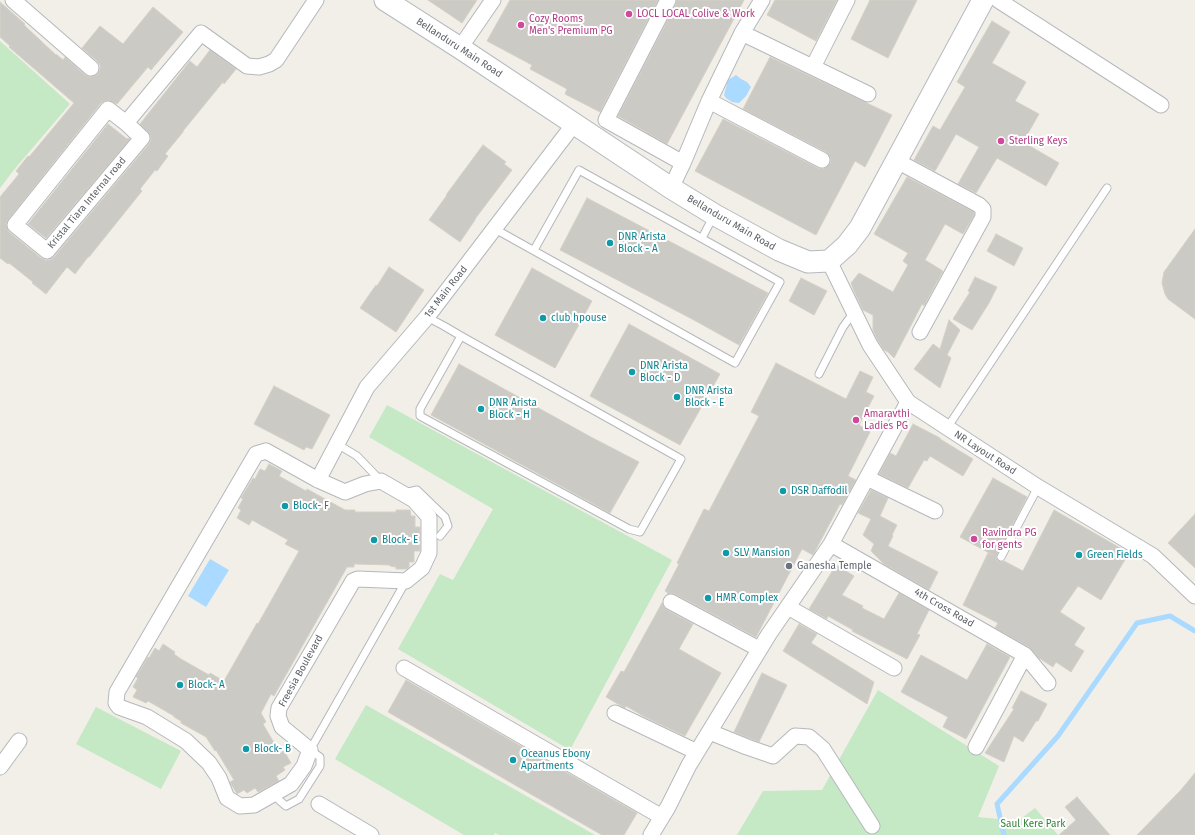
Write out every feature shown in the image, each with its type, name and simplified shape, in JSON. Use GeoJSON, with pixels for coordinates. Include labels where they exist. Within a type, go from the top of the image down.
{"type":"FeatureCollection","features":[{"type":"Feature","properties":{"kind":"street"},"geometry":{"type":"LineString","coordinates":[[13,0],[90,68]]}},
{"type":"Feature","properties":{"kind":"street"},"geometry":{"type":"LineString","coordinates":[[126,123],[201,33],[248,66],[259,67],[276,60],[316,0]]}},
{"type":"Feature","properties":{"kind":"street"},"geometry":{"type":"LineString","coordinates":[[460,48],[493,0]]}},
{"type":"Feature","properties":{"kind":"street"},"geometry":{"type":"LineString","coordinates":[[668,0],[606,120],[683,164]]}},
{"type":"Feature","properties":{"kind":"street"},"geometry":{"type":"LineString","coordinates":[[670,188],[683,164],[709,100],[742,33],[762,0]]}},
{"type":"Feature","properties":{"kind":"street"},"geometry":{"type":"LineString","coordinates":[[813,67],[847,0]]}},
{"type":"Feature","properties":{"kind":"street"},"geometry":{"type":"LineString","coordinates":[[829,261],[847,245],[860,228],[983,0]]}},
{"type":"Feature","properties":{"kind":"street"},"geometry":{"type":"LineString","coordinates":[[998,0],[1161,105]]}},
{"type":"Feature","properties":{"kind":"street","name":"Bellanduru Main Road"},"geometry":{"type":"LineString","coordinates":[[389,1],[670,188],[714,215],[779,250],[802,260],[808,262],[829,261]]}},
{"type":"Feature","properties":{"kind":"street"},"geometry":{"type":"LineString","coordinates":[[742,33],[868,94]]}},
{"type":"Feature","properties":{"kind":"street"},"geometry":{"type":"LineString","coordinates":[[709,100],[822,160]]}},
{"type":"Feature","properties":{"kind":"street","name":"Kristal Tiara Internal road"},"geometry":{"type":"LineString","coordinates":[[108,110],[126,123],[142,138],[47,251],[15,225],[108,110]]}},
{"type":"Feature","properties":{"kind":"street","name":"1st Main Road"},"geometry":{"type":"LineString","coordinates":[[318,480],[367,387],[427,317],[574,124]]}},
{"type":"Feature","properties":{"kind":"street"},"geometry":{"type":"LineString","coordinates":[[897,161],[979,205],[983,209],[983,217],[920,332]]}},
{"type":"Feature","properties":{"kind":"street","name":"NR Layout Road"},"geometry":{"type":"LineString","coordinates":[[829,261],[870,345],[908,402],[1038,487],[1153,556],[1195,596]]}},
{"type":"Feature","properties":{"kind":"street"},"geometry":{"type":"LineString","coordinates":[[651,835],[768,634],[831,544],[908,402]]}},
{"type":"Feature","properties":{"kind":"street"},"geometry":{"type":"LineString","coordinates":[[310,750],[304,766],[291,784],[254,805],[240,806],[227,798],[219,778],[209,763],[186,741],[147,717],[119,707],[116,703],[117,692],[256,454],[266,451],[318,480],[345,492],[365,484],[381,482],[414,500],[429,516],[429,553],[422,568],[406,581]]}},
{"type":"Feature","properties":{"kind":"street"},"geometry":{"type":"LineString","coordinates":[[867,478],[935,511]]}},
{"type":"Feature","properties":{"kind":"street","name":"4th Cross Road"},"geometry":{"type":"LineString","coordinates":[[831,544],[1025,655],[1048,683]]}},
{"type":"Feature","properties":{"kind":"street","name":"Freesia Boulevard"},"geometry":{"type":"LineString","coordinates":[[310,750],[282,726],[278,716],[279,708],[353,581],[358,579],[406,581]]}},
{"type":"Feature","properties":{"kind":"street"},"geometry":{"type":"LineString","coordinates":[[671,602],[759,649]]}},
{"type":"Feature","properties":{"kind":"street"},"geometry":{"type":"LineString","coordinates":[[788,607],[894,668]]}},
{"type":"Feature","properties":{"kind":"street"},"geometry":{"type":"LineString","coordinates":[[976,747],[1025,655]]}},
{"type":"Feature","properties":{"kind":"street"},"geometry":{"type":"LineString","coordinates":[[404,668],[662,817]]}},
{"type":"Feature","properties":{"kind":"street"},"geometry":{"type":"LineString","coordinates":[[615,713],[698,752]]}},
{"type":"Feature","properties":{"kind":"street"},"geometry":{"type":"LineString","coordinates":[[710,732],[773,756],[795,736],[809,737],[822,749],[872,826]]}},
{"type":"Feature","properties":{"kind":"street"},"geometry":{"type":"LineString","coordinates":[[0,767],[19,741]]}},
{"type":"Feature","properties":{"kind":"street"},"geometry":{"type":"LineString","coordinates":[[319,804],[371,835]]}},
{"type":"Feature","properties":{"kind":"lane"},"geometry":{"type":"LineString","coordinates":[[495,229],[735,363],[780,282],[579,170],[534,250]]}},
{"type":"Feature","properties":{"kind":"lane"},"geometry":{"type":"LineString","coordinates":[[947,428],[1107,188]]}},
{"type":"Feature","properties":{"kind":"lane"},"geometry":{"type":"LineString","coordinates":[[702,238],[714,215]]}},
{"type":"Feature","properties":{"kind":"lane"},"geometry":{"type":"LineString","coordinates":[[819,374],[843,328],[854,312]]}},
{"type":"Feature","properties":{"kind":"lane"},"geometry":{"type":"LineString","coordinates":[[427,317],[461,336],[681,459],[640,532],[629,529],[420,416],[420,409],[461,336]]}},
{"type":"Feature","properties":{"kind":"lane"},"geometry":{"type":"LineString","coordinates":[[337,444],[357,456],[381,482]]}},
{"type":"Feature","properties":{"kind":"lane"},"geometry":{"type":"LineString","coordinates":[[1001,557],[1038,487]]}},
{"type":"Feature","properties":{"kind":"lane"},"geometry":{"type":"LineString","coordinates":[[402,493],[417,490],[445,517],[448,526],[440,536]]}},
{"type":"Feature","properties":{"kind":"lane"},"geometry":{"type":"LineString","coordinates":[[279,800],[286,806],[299,800],[320,766],[320,757],[310,750],[406,581]]}},
{"type":"Feature","properties":{"kind":"green space"},"geometry":{"type":"Polygon","coordinates":[[[0,41],[70,104],[0,188],[0,41]]]}},
{"type":"Feature","properties":{"kind":"green space"},"geometry":{"type":"Polygon","coordinates":[[[387,405],[672,560],[570,750],[398,649],[440,574],[453,580],[493,509],[369,437],[387,405]]]}},
{"type":"Feature","properties":{"kind":"green space","name":"Saul Kere Park"},"geometry":{"type":"Polygon","coordinates":[[[878,690],[999,766],[978,817],[1018,821],[1035,808],[1058,835],[737,835],[763,791],[822,790],[878,690]]]}},
{"type":"Feature","properties":{"kind":"green space"},"geometry":{"type":"Polygon","coordinates":[[[366,705],[595,835],[499,835],[495,833],[494,835],[464,835],[335,759],[366,705]]]}},
{"type":"Feature","properties":{"kind":"green space"},"geometry":{"type":"Polygon","coordinates":[[[96,707],[181,751],[161,789],[76,744],[96,707]]]}},
{"type":"Feature","properties":{"kind":"water"},"geometry":{"type":"Polygon","coordinates":[[[736,75],[747,82],[751,87],[746,96],[739,103],[732,102],[724,95],[728,80],[736,75]]]}},
{"type":"Feature","properties":{"kind":"water"},"geometry":{"type":"Polygon","coordinates":[[[210,559],[229,570],[206,607],[188,596],[210,559]]]}},
{"type":"Feature","properties":{"kind":"building"},"geometry":{"type":"Polygon","coordinates":[[[428,0],[477,0],[462,23],[428,0]]]}},
{"type":"Feature","properties":{"kind":"building"},"geometry":{"type":"Polygon","coordinates":[[[510,0],[658,0],[600,112],[565,94],[567,89],[530,69],[532,65],[487,41],[510,0]]]}},
{"type":"Feature","properties":{"kind":"building"},"geometry":{"type":"Polygon","coordinates":[[[677,0],[744,0],[667,144],[618,116],[677,0]]]}},
{"type":"Feature","properties":{"kind":"building"},"geometry":{"type":"Polygon","coordinates":[[[775,0],[837,0],[816,41],[767,15],[775,0]]]}},
{"type":"Feature","properties":{"kind":"building"},"geometry":{"type":"Polygon","coordinates":[[[870,0],[917,0],[888,58],[851,39],[870,0]]]}},
{"type":"Feature","properties":{"kind":"building"},"geometry":{"type":"Polygon","coordinates":[[[0,2],[25,24],[24,25],[56,55],[63,60],[65,57],[85,75],[90,77],[98,74],[100,65],[82,48],[100,26],[123,44],[153,7],[183,32],[151,70],[148,67],[117,104],[109,100],[101,103],[8,220],[6,224],[9,232],[45,260],[50,260],[54,257],[149,144],[151,139],[150,135],[140,124],[190,61],[197,67],[210,50],[236,69],[224,84],[223,82],[183,131],[165,154],[168,156],[157,171],[155,170],[140,189],[142,191],[75,274],[67,267],[46,294],[9,263],[8,264],[0,258],[0,197],[19,174],[16,171],[74,103],[9,47],[10,46],[0,37],[0,2]]]}},
{"type":"Feature","properties":{"kind":"building"},"geometry":{"type":"Polygon","coordinates":[[[992,21],[1010,32],[992,63],[1026,82],[1015,101],[1039,114],[1023,142],[1059,163],[1046,186],[997,158],[976,193],[958,184],[979,147],[956,134],[935,171],[914,160],[933,126],[940,130],[965,87],[957,82],[992,21]]]}},
{"type":"Feature","properties":{"kind":"building"},"geometry":{"type":"Polygon","coordinates":[[[770,57],[892,115],[865,167],[855,161],[816,235],[695,171],[723,119],[818,168],[823,169],[830,164],[831,159],[826,152],[743,109],[770,57]]]}},
{"type":"Feature","properties":{"kind":"building"},"geometry":{"type":"Polygon","coordinates":[[[108,124],[127,139],[130,139],[46,238],[28,224],[108,124]]]}},
{"type":"Feature","properties":{"kind":"building"},"geometry":{"type":"Polygon","coordinates":[[[483,145],[506,162],[504,164],[512,170],[475,219],[460,242],[429,220],[483,145]]]}},
{"type":"Feature","properties":{"kind":"building"},"geometry":{"type":"Polygon","coordinates":[[[907,177],[974,212],[974,215],[963,234],[945,224],[925,260],[943,271],[924,306],[922,304],[894,358],[884,350],[878,341],[873,330],[873,315],[863,310],[851,283],[859,273],[893,292],[908,265],[903,261],[908,253],[874,234],[907,177]]]}},
{"type":"Feature","properties":{"kind":"building"},"geometry":{"type":"Polygon","coordinates":[[[587,198],[768,293],[739,345],[560,250],[587,198]]]}},
{"type":"Feature","properties":{"kind":"building"},"geometry":{"type":"Polygon","coordinates":[[[1195,229],[1195,319],[1168,299],[1162,283],[1164,272],[1195,229]]]}},
{"type":"Feature","properties":{"kind":"building"},"geometry":{"type":"Polygon","coordinates":[[[996,234],[1023,248],[1014,266],[987,251],[996,234]]]}},
{"type":"Feature","properties":{"kind":"building"},"geometry":{"type":"Polygon","coordinates":[[[389,267],[424,290],[396,332],[360,308],[389,267]]]}},
{"type":"Feature","properties":{"kind":"building","name":"club hpouse"},"geometry":{"type":"Polygon","coordinates":[[[532,268],[592,301],[555,368],[495,335],[532,268]]]}},
{"type":"Feature","properties":{"kind":"building"},"geometry":{"type":"Polygon","coordinates":[[[975,277],[997,287],[972,330],[953,319],[970,292],[968,291],[975,277]]]}},
{"type":"Feature","properties":{"kind":"building"},"geometry":{"type":"Polygon","coordinates":[[[801,278],[827,291],[814,315],[789,301],[801,278]]]}},
{"type":"Feature","properties":{"kind":"building"},"geometry":{"type":"Polygon","coordinates":[[[949,320],[960,330],[947,355],[951,358],[940,388],[914,369],[933,344],[940,349],[949,320]]]}},
{"type":"Feature","properties":{"kind":"building"},"geometry":{"type":"Polygon","coordinates":[[[629,324],[720,374],[680,445],[590,396],[629,324]]]}},
{"type":"Feature","properties":{"kind":"building"},"geometry":{"type":"Polygon","coordinates":[[[776,363],[846,399],[860,371],[873,377],[866,392],[874,396],[859,425],[870,432],[848,476],[856,480],[842,505],[840,504],[813,555],[802,549],[756,637],[675,594],[667,594],[668,593],[665,591],[704,509],[709,511],[759,416],[751,412],[776,363]]]}},
{"type":"Feature","properties":{"kind":"building"},"geometry":{"type":"Polygon","coordinates":[[[459,364],[639,462],[610,513],[431,415],[459,364]]]}},
{"type":"Feature","properties":{"kind":"building"},"geometry":{"type":"Polygon","coordinates":[[[274,386],[330,415],[312,449],[306,447],[304,450],[254,424],[274,386]]]}},
{"type":"Feature","properties":{"kind":"building"},"geometry":{"type":"Polygon","coordinates":[[[913,424],[940,438],[973,459],[963,476],[930,456],[927,461],[924,460],[908,488],[879,474],[890,453],[896,456],[913,424]]]}},
{"type":"Feature","properties":{"kind":"building"},"geometry":{"type":"Polygon","coordinates":[[[269,464],[282,471],[279,476],[306,491],[307,489],[345,510],[355,510],[355,512],[396,512],[396,510],[410,510],[411,516],[415,516],[415,527],[420,527],[420,551],[414,551],[414,562],[409,562],[409,567],[407,569],[396,569],[396,567],[390,565],[354,564],[354,567],[347,567],[274,696],[271,694],[261,713],[266,722],[263,724],[280,753],[284,751],[291,763],[283,767],[285,770],[276,776],[279,781],[258,792],[255,788],[247,793],[244,790],[237,794],[230,782],[234,780],[216,750],[215,751],[206,737],[181,723],[181,721],[174,716],[148,701],[146,703],[133,697],[137,690],[133,687],[138,678],[136,677],[148,657],[149,658],[155,648],[159,651],[163,644],[175,652],[174,654],[181,659],[209,675],[210,673],[224,681],[299,551],[285,544],[288,540],[252,520],[249,525],[237,518],[241,510],[238,508],[243,499],[241,498],[253,478],[255,479],[260,469],[265,471],[269,464]]]}},
{"type":"Feature","properties":{"kind":"building"},"geometry":{"type":"Polygon","coordinates":[[[993,478],[1027,497],[996,557],[998,561],[1004,561],[1023,571],[1054,510],[1129,553],[1101,600],[1078,586],[1060,612],[1085,628],[1074,645],[1084,651],[1071,672],[1056,662],[1053,667],[1039,658],[1029,647],[995,628],[998,623],[963,605],[988,553],[993,555],[960,537],[993,478]]]}},
{"type":"Feature","properties":{"kind":"building"},"geometry":{"type":"Polygon","coordinates":[[[871,490],[888,498],[880,516],[897,525],[888,546],[938,572],[929,590],[884,564],[871,551],[874,544],[863,535],[871,519],[858,513],[871,490]]]}},
{"type":"Feature","properties":{"kind":"building"},"geometry":{"type":"Polygon","coordinates":[[[1195,514],[1195,568],[1168,543],[1195,514]]]}},
{"type":"Feature","properties":{"kind":"building"},"geometry":{"type":"Polygon","coordinates":[[[836,565],[854,576],[842,595],[863,606],[862,608],[884,619],[899,593],[929,610],[917,634],[920,635],[907,659],[852,631],[853,630],[828,616],[827,619],[809,609],[836,565]]]}},
{"type":"Feature","properties":{"kind":"building"},"geometry":{"type":"Polygon","coordinates":[[[662,603],[667,610],[693,624],[679,649],[721,673],[685,736],[626,706],[625,708],[606,697],[621,671],[624,672],[662,603]]]}},
{"type":"Feature","properties":{"kind":"building"},"geometry":{"type":"Polygon","coordinates":[[[799,624],[817,634],[811,643],[874,682],[867,704],[783,651],[799,624]]]}},
{"type":"Feature","properties":{"kind":"building"},"geometry":{"type":"Polygon","coordinates":[[[987,644],[1010,657],[966,739],[943,727],[948,717],[901,692],[921,655],[967,680],[987,644]]]}},
{"type":"Feature","properties":{"kind":"building"},"geometry":{"type":"Polygon","coordinates":[[[762,673],[787,685],[759,742],[734,732],[762,673]]]}},
{"type":"Feature","properties":{"kind":"building","name":"Oceanus Ebony Apartments"},"geometry":{"type":"Polygon","coordinates":[[[406,680],[637,813],[624,835],[602,835],[388,712],[406,680]]]}},
{"type":"Feature","properties":{"kind":"building"},"geometry":{"type":"Polygon","coordinates":[[[1021,691],[1047,704],[1038,721],[1036,721],[1023,742],[1014,736],[1004,762],[985,753],[1014,709],[1012,708],[1021,691]]]}},
{"type":"Feature","properties":{"kind":"building"},"geometry":{"type":"Polygon","coordinates":[[[1195,773],[1195,835],[1137,835],[1180,791],[1195,773]]]}},
{"type":"Feature","properties":{"kind":"building"},"geometry":{"type":"Polygon","coordinates":[[[1077,797],[1110,835],[1059,835],[1076,820],[1065,807],[1077,797]]]}},
{"type":"Feature","properties":{"kind":"waterway"},"geometry":{"type":"LineString","coordinates":[[1004,835],[997,804],[1058,736],[1137,623],[1170,616],[1195,631]]}},
{"type":"Feature","properties":{"kind":"place","name":"LOCL LOCAL Colive & Work"},"geometry":{"type":"Point","coordinates":[629,14]}},
{"type":"Feature","properties":{"kind":"place","name":"Cozy Rooms Men's Premium PG"},"geometry":{"type":"Point","coordinates":[521,25]}},
{"type":"Feature","properties":{"kind":"place","name":"Sterling Keys"},"geometry":{"type":"Point","coordinates":[1001,141]}},
{"type":"Feature","properties":{"kind":"place","name":"DNR Arista Block - A"},"geometry":{"type":"Point","coordinates":[610,243]}},
{"type":"Feature","properties":{"kind":"place","name":"club hpouse"},"geometry":{"type":"Point","coordinates":[543,318]}},
{"type":"Feature","properties":{"kind":"place","name":"DNR Arista Block - D"},"geometry":{"type":"Point","coordinates":[632,372]}},
{"type":"Feature","properties":{"kind":"place","name":"DNR Arista Block - E"},"geometry":{"type":"Point","coordinates":[677,397]}},
{"type":"Feature","properties":{"kind":"place","name":"DNR Arista Block - H"},"geometry":{"type":"Point","coordinates":[481,409]}},
{"type":"Feature","properties":{"kind":"place","name":"Amaravthi Ladies PG"},"geometry":{"type":"Point","coordinates":[856,420]}},
{"type":"Feature","properties":{"kind":"place","name":"DSR Daffodil"},"geometry":{"type":"Point","coordinates":[783,491]}},
{"type":"Feature","properties":{"kind":"place","name":"Block- F"},"geometry":{"type":"Point","coordinates":[285,506]}},
{"type":"Feature","properties":{"kind":"place","name":"Ravindra PG for gents"},"geometry":{"type":"Point","coordinates":[974,539]}},
{"type":"Feature","properties":{"kind":"place","name":"Block- E"},"geometry":{"type":"Point","coordinates":[374,540]}},
{"type":"Feature","properties":{"kind":"place","name":"SLV Mansion"},"geometry":{"type":"Point","coordinates":[726,553]}},
{"type":"Feature","properties":{"kind":"place","name":"Green Fields"},"geometry":{"type":"Point","coordinates":[1079,555]}},
{"type":"Feature","properties":{"kind":"place","name":"Ganesha Temple"},"geometry":{"type":"Point","coordinates":[789,566]}},
{"type":"Feature","properties":{"kind":"place","name":"HMR Complex"},"geometry":{"type":"Point","coordinates":[708,598]}},
{"type":"Feature","properties":{"kind":"place","name":"Block- A"},"geometry":{"type":"Point","coordinates":[180,685]}},
{"type":"Feature","properties":{"kind":"place","name":"Block- B"},"geometry":{"type":"Point","coordinates":[246,749]}},
{"type":"Feature","properties":{"kind":"place","name":"Oceanus Ebony Apartments"},"geometry":{"type":"Point","coordinates":[513,760]}}]}
